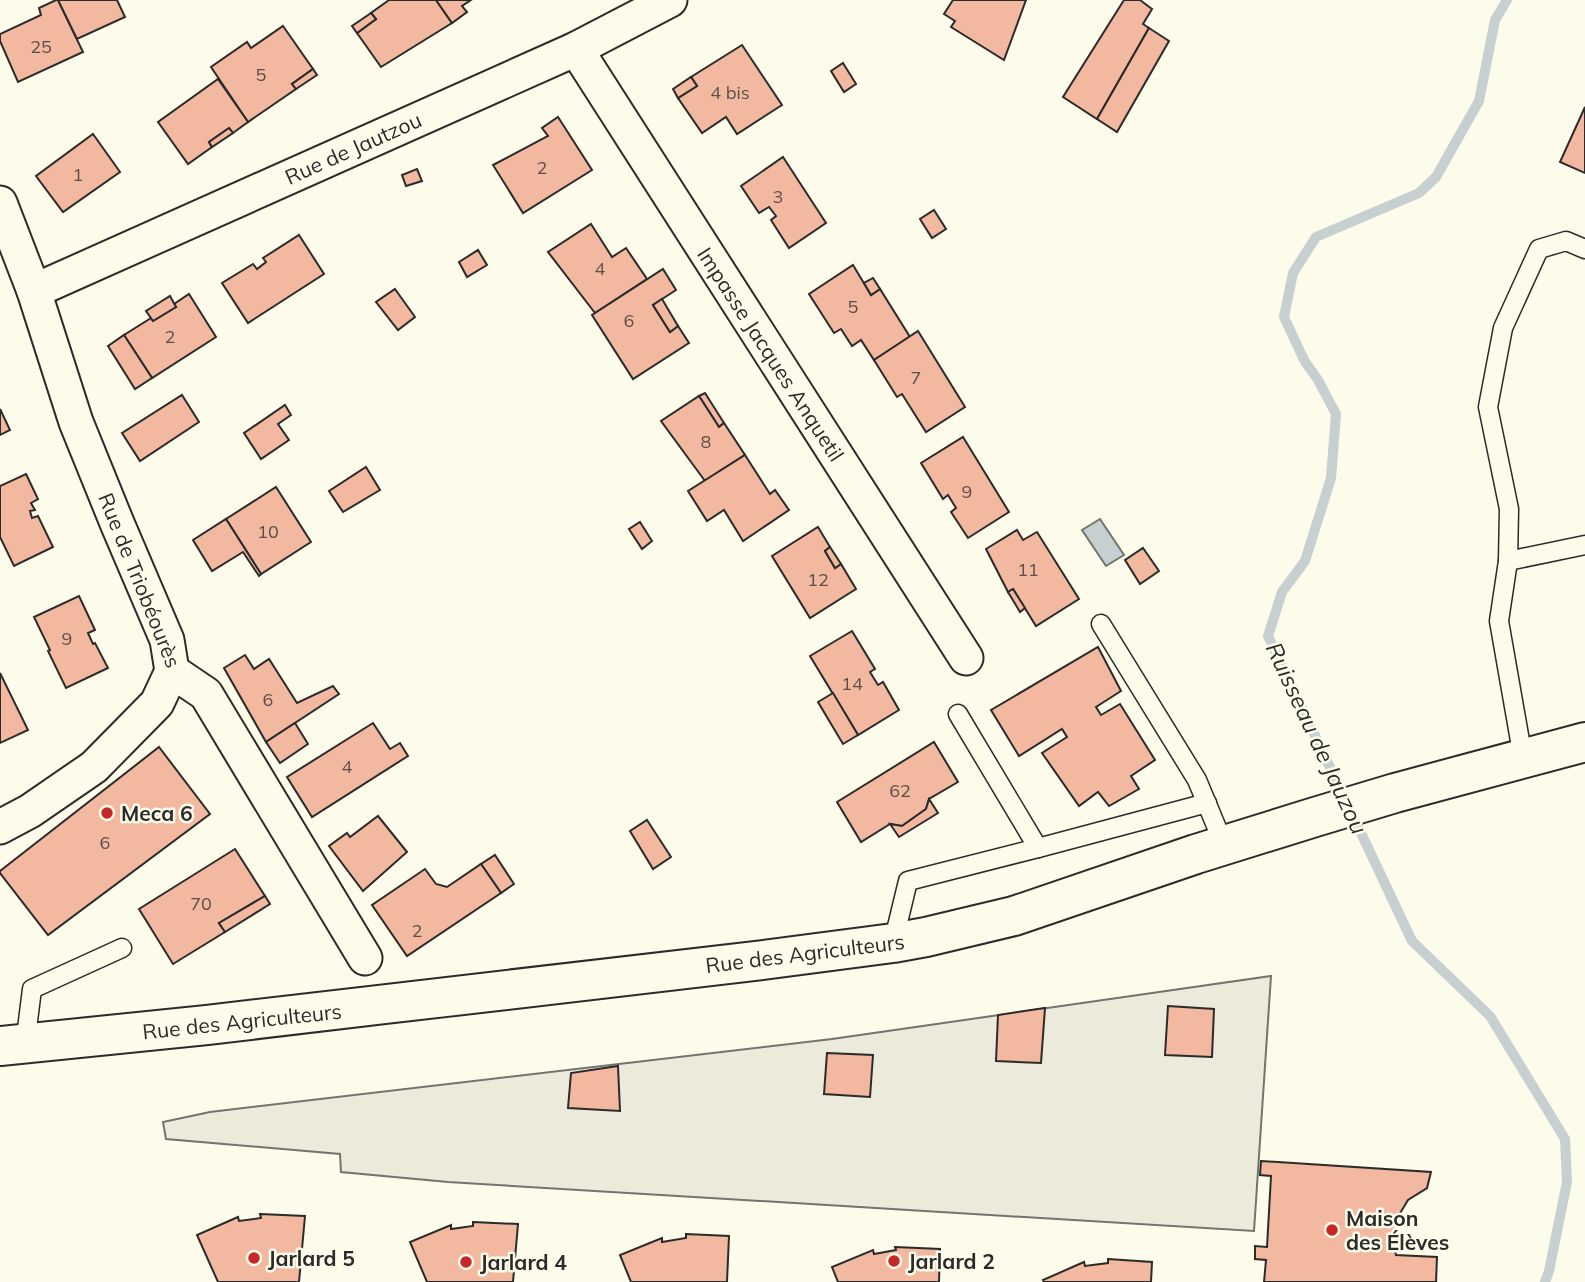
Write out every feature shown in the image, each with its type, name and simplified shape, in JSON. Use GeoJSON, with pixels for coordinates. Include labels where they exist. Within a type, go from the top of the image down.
{"type":"FeatureCollection","features":[{"type":"Feature","properties":{"kind":"street","name":"Rue de Jautzou"},"geometry":{"type":"LineString","coordinates":[[34,291],[576,49],[670,0]]}},
{"type":"Feature","properties":{"kind":"street","name":"Impasse Jacques Anquetil"},"geometry":{"type":"LineString","coordinates":[[576,49],[966,658]]}},
{"type":"Feature","properties":{"kind":"street","name":"Rue de Triobéourès"},"geometry":{"type":"LineString","coordinates":[[0,203],[8,246],[34,291],[76,422],[167,640],[172,671],[206,694],[365,958]]}},
{"type":"Feature","properties":{"kind":"street"},"geometry":{"type":"LineString","coordinates":[[0,827],[30,811],[94,767],[157,703],[172,671]]}},
{"type":"Feature","properties":{"kind":"street","name":"Rue des Agriculteurs"},"geometry":{"type":"LineString","coordinates":[[12,1045],[386,1004],[893,943],[1014,916],[1315,817],[1585,742]]}},
{"type":"Feature","properties":{"kind":"lane"},"geometry":{"type":"LineString","coordinates":[[1523,758],[1499,621],[1508,561],[1509,509],[1488,407],[1503,328],[1539,249],[1566,241],[1585,250]]}},
{"type":"Feature","properties":{"kind":"lane"},"geometry":{"type":"LineString","coordinates":[[1508,561],[1585,545]]}},
{"type":"Feature","properties":{"kind":"lane"},"geometry":{"type":"LineString","coordinates":[[1101,624],[1197,780],[1224,845]]}},
{"type":"Feature","properties":{"kind":"lane"},"geometry":{"type":"LineString","coordinates":[[958,714],[1038,848]]}},
{"type":"Feature","properties":{"kind":"lane"},"geometry":{"type":"LineString","coordinates":[[893,943],[908,881],[1206,803]]}},
{"type":"Feature","properties":{"kind":"lane"},"geometry":{"type":"LineString","coordinates":[[12,1045],[32,989],[122,948]]}},
{"type":"Feature","properties":{"kind":"shaded area"},"geometry":{"type":"Polygon","coordinates":[[[1100,519],[1124,555],[1106,566],[1082,530],[1100,519]]]}},
{"type":"Feature","properties":{"kind":"shaded area"},"geometry":{"type":"Polygon","coordinates":[[[1271,976],[1254,1231],[448,1182],[341,1172],[340,1154],[166,1139],[163,1122],[210,1112],[832,1039],[1271,976]]]}},
{"type":"Feature","properties":{"kind":"building"},"geometry":{"type":"Polygon","coordinates":[[[56,0],[83,52],[18,82],[0,41],[0,34],[41,15],[39,8],[56,0]]]}},
{"type":"Feature","properties":{"kind":"building"},"geometry":{"type":"Polygon","coordinates":[[[58,0],[117,0],[125,17],[77,39],[58,0]]]}},
{"type":"Feature","properties":{"kind":"building"},"geometry":{"type":"Polygon","coordinates":[[[389,0],[436,0],[452,23],[381,67],[357,33],[376,19],[371,13],[389,0]]]}},
{"type":"Feature","properties":{"kind":"building"},"geometry":{"type":"Polygon","coordinates":[[[436,0],[471,0],[462,6],[467,12],[452,23],[436,0]]]}},
{"type":"Feature","properties":{"kind":"building"},"geometry":{"type":"Polygon","coordinates":[[[953,0],[1026,0],[1004,60],[951,27],[955,21],[944,14],[953,0]]]}},
{"type":"Feature","properties":{"kind":"building"},"geometry":{"type":"Polygon","coordinates":[[[1124,0],[1140,0],[1152,9],[1143,24],[1149,28],[1097,119],[1063,97],[1124,0]]]}},
{"type":"Feature","properties":{"kind":"building"},"geometry":{"type":"Polygon","coordinates":[[[371,13],[376,19],[357,33],[352,26],[371,13]]]}},
{"type":"Feature","properties":{"kind":"building"},"geometry":{"type":"Polygon","coordinates":[[[283,26],[313,69],[292,84],[296,89],[248,122],[211,67],[247,42],[251,48],[283,26]]]}},
{"type":"Feature","properties":{"kind":"building"},"geometry":{"type":"Polygon","coordinates":[[[1149,28],[1169,41],[1117,132],[1097,119],[1149,28]]]}},
{"type":"Feature","properties":{"kind":"building"},"geometry":{"type":"Polygon","coordinates":[[[742,45],[782,105],[737,134],[726,117],[702,133],[678,98],[697,86],[691,77],[742,45]]]}},
{"type":"Feature","properties":{"kind":"building"},"geometry":{"type":"Polygon","coordinates":[[[843,63],[856,84],[844,92],[831,71],[843,63]]]}},
{"type":"Feature","properties":{"kind":"building"},"geometry":{"type":"Polygon","coordinates":[[[313,69],[317,75],[296,89],[292,84],[313,69]]]}},
{"type":"Feature","properties":{"kind":"building"},"geometry":{"type":"Polygon","coordinates":[[[691,77],[697,86],[678,98],[673,89],[691,77]]]}},
{"type":"Feature","properties":{"kind":"building"},"geometry":{"type":"Polygon","coordinates":[[[218,79],[248,122],[233,133],[229,128],[209,142],[212,147],[188,164],[158,122],[218,79]]]}},
{"type":"Feature","properties":{"kind":"building"},"geometry":{"type":"Polygon","coordinates":[[[1585,107],[1585,173],[1560,162],[1585,107]]]}},
{"type":"Feature","properties":{"kind":"building"},"geometry":{"type":"Polygon","coordinates":[[[558,117],[592,170],[523,213],[493,165],[548,136],[542,128],[558,117]]]}},
{"type":"Feature","properties":{"kind":"building"},"geometry":{"type":"Polygon","coordinates":[[[229,128],[233,133],[212,147],[209,142],[229,128]]]}},
{"type":"Feature","properties":{"kind":"building"},"geometry":{"type":"Polygon","coordinates":[[[93,134],[120,172],[63,212],[36,176],[93,134]]]}},
{"type":"Feature","properties":{"kind":"building"},"geometry":{"type":"Polygon","coordinates":[[[783,157],[826,223],[789,248],[771,220],[776,216],[769,207],[759,213],[741,186],[783,157]]]}},
{"type":"Feature","properties":{"kind":"building"},"geometry":{"type":"Polygon","coordinates":[[[417,169],[422,181],[406,186],[402,175],[417,169]]]}},
{"type":"Feature","properties":{"kind":"building"},"geometry":{"type":"Polygon","coordinates":[[[934,210],[946,229],[932,238],[920,219],[934,210]]]}},
{"type":"Feature","properties":{"kind":"building"},"geometry":{"type":"Polygon","coordinates":[[[591,224],[612,257],[626,248],[647,279],[595,313],[548,252],[591,224]]]}},
{"type":"Feature","properties":{"kind":"building"},"geometry":{"type":"Polygon","coordinates":[[[299,235],[324,274],[248,323],[222,283],[253,264],[257,269],[266,262],[263,258],[299,235]]]}},
{"type":"Feature","properties":{"kind":"building"},"geometry":{"type":"Polygon","coordinates":[[[478,250],[487,265],[467,277],[459,262],[478,250]]]}},
{"type":"Feature","properties":{"kind":"building"},"geometry":{"type":"Polygon","coordinates":[[[853,265],[871,295],[880,289],[910,337],[874,360],[861,340],[852,346],[841,329],[834,333],[809,294],[853,265]]]}},
{"type":"Feature","properties":{"kind":"building"},"geometry":{"type":"Polygon","coordinates":[[[663,269],[676,290],[653,305],[670,332],[678,326],[689,343],[633,379],[592,315],[663,269]]]}},
{"type":"Feature","properties":{"kind":"building"},"geometry":{"type":"Polygon","coordinates":[[[873,278],[880,289],[871,295],[864,283],[873,278]]]}},
{"type":"Feature","properties":{"kind":"building"},"geometry":{"type":"Polygon","coordinates":[[[395,289],[415,317],[398,330],[376,302],[395,289]]]}},
{"type":"Feature","properties":{"kind":"building"},"geometry":{"type":"Polygon","coordinates":[[[189,294],[216,337],[152,378],[124,335],[151,318],[153,321],[176,307],[174,304],[189,294]]]}},
{"type":"Feature","properties":{"kind":"building"},"geometry":{"type":"Polygon","coordinates":[[[170,296],[176,307],[153,321],[146,311],[170,296]]]}},
{"type":"Feature","properties":{"kind":"building"},"geometry":{"type":"Polygon","coordinates":[[[662,299],[678,326],[670,332],[653,305],[662,299]]]}},
{"type":"Feature","properties":{"kind":"building"},"geometry":{"type":"Polygon","coordinates":[[[918,331],[965,407],[926,432],[902,394],[897,397],[874,360],[918,331]]]}},
{"type":"Feature","properties":{"kind":"building"},"geometry":{"type":"Polygon","coordinates":[[[124,335],[152,378],[135,389],[108,346],[124,335]]]}},
{"type":"Feature","properties":{"kind":"building"},"geometry":{"type":"Polygon","coordinates":[[[705,393],[724,423],[719,427],[699,396],[705,393]]]}},
{"type":"Feature","properties":{"kind":"building"},"geometry":{"type":"Polygon","coordinates":[[[182,395],[199,422],[140,461],[122,433],[182,395]]]}},
{"type":"Feature","properties":{"kind":"building"},"geometry":{"type":"Polygon","coordinates":[[[699,396],[719,427],[724,423],[745,455],[705,481],[661,421],[699,396]]]}},
{"type":"Feature","properties":{"kind":"building"},"geometry":{"type":"Polygon","coordinates":[[[285,405],[291,415],[278,424],[289,440],[261,459],[244,433],[285,405]]]}},
{"type":"Feature","properties":{"kind":"building"},"geometry":{"type":"Polygon","coordinates":[[[0,409],[10,430],[0,435],[0,409]]]}},
{"type":"Feature","properties":{"kind":"building"},"geometry":{"type":"Polygon","coordinates":[[[963,437],[1009,512],[968,538],[951,512],[956,508],[948,495],[943,499],[921,463],[963,437]]]}},
{"type":"Feature","properties":{"kind":"building"},"geometry":{"type":"Polygon","coordinates":[[[745,455],[770,494],[775,490],[789,510],[743,541],[724,510],[707,521],[688,491],[745,455]]]}},
{"type":"Feature","properties":{"kind":"building"},"geometry":{"type":"Polygon","coordinates":[[[366,467],[380,490],[343,512],[329,491],[366,467]]]}},
{"type":"Feature","properties":{"kind":"building"},"geometry":{"type":"Polygon","coordinates":[[[26,474],[38,499],[31,503],[35,510],[30,511],[32,518],[38,516],[53,547],[14,566],[0,537],[0,486],[26,474]]]}},
{"type":"Feature","properties":{"kind":"building"},"geometry":{"type":"Polygon","coordinates":[[[276,487],[311,542],[261,574],[226,519],[276,487]]]}},
{"type":"Feature","properties":{"kind":"building"},"geometry":{"type":"Polygon","coordinates":[[[226,519],[261,574],[259,576],[243,552],[212,571],[193,540],[226,519]]]}},
{"type":"Feature","properties":{"kind":"building"},"geometry":{"type":"Polygon","coordinates":[[[640,522],[652,541],[642,549],[629,529],[640,522]]]}},
{"type":"Feature","properties":{"kind":"building"},"geometry":{"type":"Polygon","coordinates":[[[818,527],[830,547],[825,551],[835,568],[841,564],[856,589],[810,618],[772,556],[818,527]]]}},
{"type":"Feature","properties":{"kind":"building"},"geometry":{"type":"Polygon","coordinates":[[[1017,530],[1023,540],[1037,532],[1079,599],[1036,626],[1013,589],[1008,592],[986,549],[1017,530]]]}},
{"type":"Feature","properties":{"kind":"building"},"geometry":{"type":"Polygon","coordinates":[[[830,547],[841,564],[835,568],[825,551],[830,547]]]}},
{"type":"Feature","properties":{"kind":"building"},"geometry":{"type":"Polygon","coordinates":[[[1143,548],[1159,571],[1140,584],[1125,560],[1143,548]]]}},
{"type":"Feature","properties":{"kind":"building"},"geometry":{"type":"Polygon","coordinates":[[[1013,589],[1025,608],[1020,612],[1008,592],[1013,589]]]}},
{"type":"Feature","properties":{"kind":"building"},"geometry":{"type":"Polygon","coordinates":[[[79,596],[95,630],[88,633],[108,668],[66,688],[34,617],[79,596]]]}},
{"type":"Feature","properties":{"kind":"building"},"geometry":{"type":"Polygon","coordinates":[[[852,631],[875,669],[870,672],[878,685],[883,682],[899,710],[858,735],[810,656],[852,631]]]}},
{"type":"Feature","properties":{"kind":"building"},"geometry":{"type":"Polygon","coordinates":[[[1098,647],[1121,691],[1096,707],[1101,715],[1120,704],[1155,760],[1131,776],[1139,789],[1109,806],[1098,792],[1079,806],[1042,753],[1067,737],[1062,729],[1019,756],[991,710],[1098,647]]]}},
{"type":"Feature","properties":{"kind":"building"},"geometry":{"type":"Polygon","coordinates":[[[245,655],[254,669],[269,659],[297,703],[333,686],[339,694],[266,742],[224,668],[245,655]]]}},
{"type":"Feature","properties":{"kind":"building"},"geometry":{"type":"Polygon","coordinates":[[[0,673],[28,730],[0,743],[0,673]]]}},
{"type":"Feature","properties":{"kind":"building"},"geometry":{"type":"Polygon","coordinates":[[[833,693],[858,735],[843,744],[818,702],[833,693]]]}},
{"type":"Feature","properties":{"kind":"building"},"geometry":{"type":"Polygon","coordinates":[[[295,723],[308,744],[280,763],[266,742],[295,723]]]}},
{"type":"Feature","properties":{"kind":"building"},"geometry":{"type":"Polygon","coordinates":[[[373,723],[390,749],[400,743],[408,756],[312,817],[287,777],[373,723]]]}},
{"type":"Feature","properties":{"kind":"building"},"geometry":{"type":"Polygon","coordinates":[[[934,742],[958,782],[929,799],[926,809],[902,826],[890,824],[861,842],[837,802],[934,742]]]}},
{"type":"Feature","properties":{"kind":"building"},"geometry":{"type":"Polygon","coordinates":[[[159,747],[210,814],[48,935],[0,871],[159,747]]]}},
{"type":"Feature","properties":{"kind":"building"},"geometry":{"type":"Polygon","coordinates":[[[929,799],[938,813],[899,837],[890,824],[902,826],[926,809],[929,799]]]}},
{"type":"Feature","properties":{"kind":"building"},"geometry":{"type":"Polygon","coordinates":[[[378,816],[407,852],[363,891],[329,846],[347,833],[350,837],[378,816]]]}},
{"type":"Feature","properties":{"kind":"building"},"geometry":{"type":"Polygon","coordinates":[[[647,820],[671,857],[653,869],[630,831],[647,820]]]}},
{"type":"Feature","properties":{"kind":"building"},"geometry":{"type":"Polygon","coordinates":[[[235,849],[265,896],[219,923],[225,932],[173,964],[139,909],[235,849]]]}},
{"type":"Feature","properties":{"kind":"building"},"geometry":{"type":"Polygon","coordinates":[[[495,855],[514,884],[501,893],[481,864],[495,855]]]}},
{"type":"Feature","properties":{"kind":"building"},"geometry":{"type":"Polygon","coordinates":[[[481,864],[501,893],[407,956],[372,905],[425,869],[436,884],[447,887],[481,864]]]}},
{"type":"Feature","properties":{"kind":"building"},"geometry":{"type":"Polygon","coordinates":[[[265,896],[270,904],[225,932],[219,923],[265,896]]]}},
{"type":"Feature","properties":{"kind":"building"},"geometry":{"type":"Polygon","coordinates":[[[1168,1006],[1214,1009],[1212,1057],[1165,1055],[1168,1006]]]}},
{"type":"Feature","properties":{"kind":"building"},"geometry":{"type":"Polygon","coordinates":[[[1045,1008],[1041,1063],[996,1061],[998,1015],[1045,1008]]]}},
{"type":"Feature","properties":{"kind":"building"},"geometry":{"type":"Polygon","coordinates":[[[827,1053],[873,1055],[870,1097],[824,1094],[827,1053]]]}},
{"type":"Feature","properties":{"kind":"building"},"geometry":{"type":"Polygon","coordinates":[[[618,1066],[620,1111],[568,1108],[571,1073],[618,1066]]]}},
{"type":"Feature","properties":{"kind":"building","name":"Maison des Élèves"},"geometry":{"type":"Polygon","coordinates":[[[1261,1161],[1431,1172],[1427,1188],[1408,1200],[1399,1215],[1394,1245],[1396,1255],[1437,1257],[1436,1282],[1264,1282],[1266,1260],[1255,1259],[1255,1246],[1267,1247],[1271,1176],[1260,1175],[1261,1161]]]}},
{"type":"Feature","properties":{"kind":"building","name":"Jarlard 5"},"geometry":{"type":"Polygon","coordinates":[[[260,1214],[305,1216],[299,1282],[218,1282],[197,1235],[238,1217],[239,1221],[261,1218],[260,1214]]]}},
{"type":"Feature","properties":{"kind":"building","name":"Jarlard 4"},"geometry":{"type":"Polygon","coordinates":[[[473,1222],[518,1224],[513,1282],[427,1282],[410,1242],[451,1225],[451,1229],[473,1226],[473,1222]]]}},
{"type":"Feature","properties":{"kind":"building"},"geometry":{"type":"Polygon","coordinates":[[[686,1234],[729,1236],[727,1282],[631,1282],[620,1255],[662,1238],[662,1242],[686,1238],[686,1234]]]}},
{"type":"Feature","properties":{"kind":"building","name":"Jarlard 2"},"geometry":{"type":"Polygon","coordinates":[[[895,1247],[940,1249],[939,1282],[838,1282],[832,1267],[873,1250],[874,1254],[896,1250],[895,1247]]]}},
{"type":"Feature","properties":{"kind":"building"},"geometry":{"type":"Polygon","coordinates":[[[1108,1259],[1152,1262],[1151,1282],[1043,1280],[1084,1262],[1085,1266],[1108,1263],[1108,1259]]]}},
{"type":"Feature","properties":{"kind":"waterway","name":"Ruisseau de Jauzou"},"geometry":{"type":"LineString","coordinates":[[1507,0],[1495,20],[1479,101],[1436,177],[1419,193],[1316,237],[1293,273],[1284,317],[1304,360],[1336,414],[1331,478],[1305,561],[1282,592],[1268,636],[1412,941],[1490,1016],[1565,1139],[1567,1182],[1545,1282]]}},
{"type":"Feature","properties":{"kind":"place","name":"Meca 6"},"geometry":{"type":"Point","coordinates":[107,813]}},
{"type":"Feature","properties":{"kind":"place","name":"Maison des Élèves"},"geometry":{"type":"Point","coordinates":[1332,1230]}},
{"type":"Feature","properties":{"kind":"place","name":"Jarlard 5"},"geometry":{"type":"Point","coordinates":[254,1258]}},
{"type":"Feature","properties":{"kind":"place","name":"Jarlard 2"},"geometry":{"type":"Point","coordinates":[894,1261]}},
{"type":"Feature","properties":{"kind":"place","name":"Jarlard 4"},"geometry":{"type":"Point","coordinates":[466,1262]}}]}
